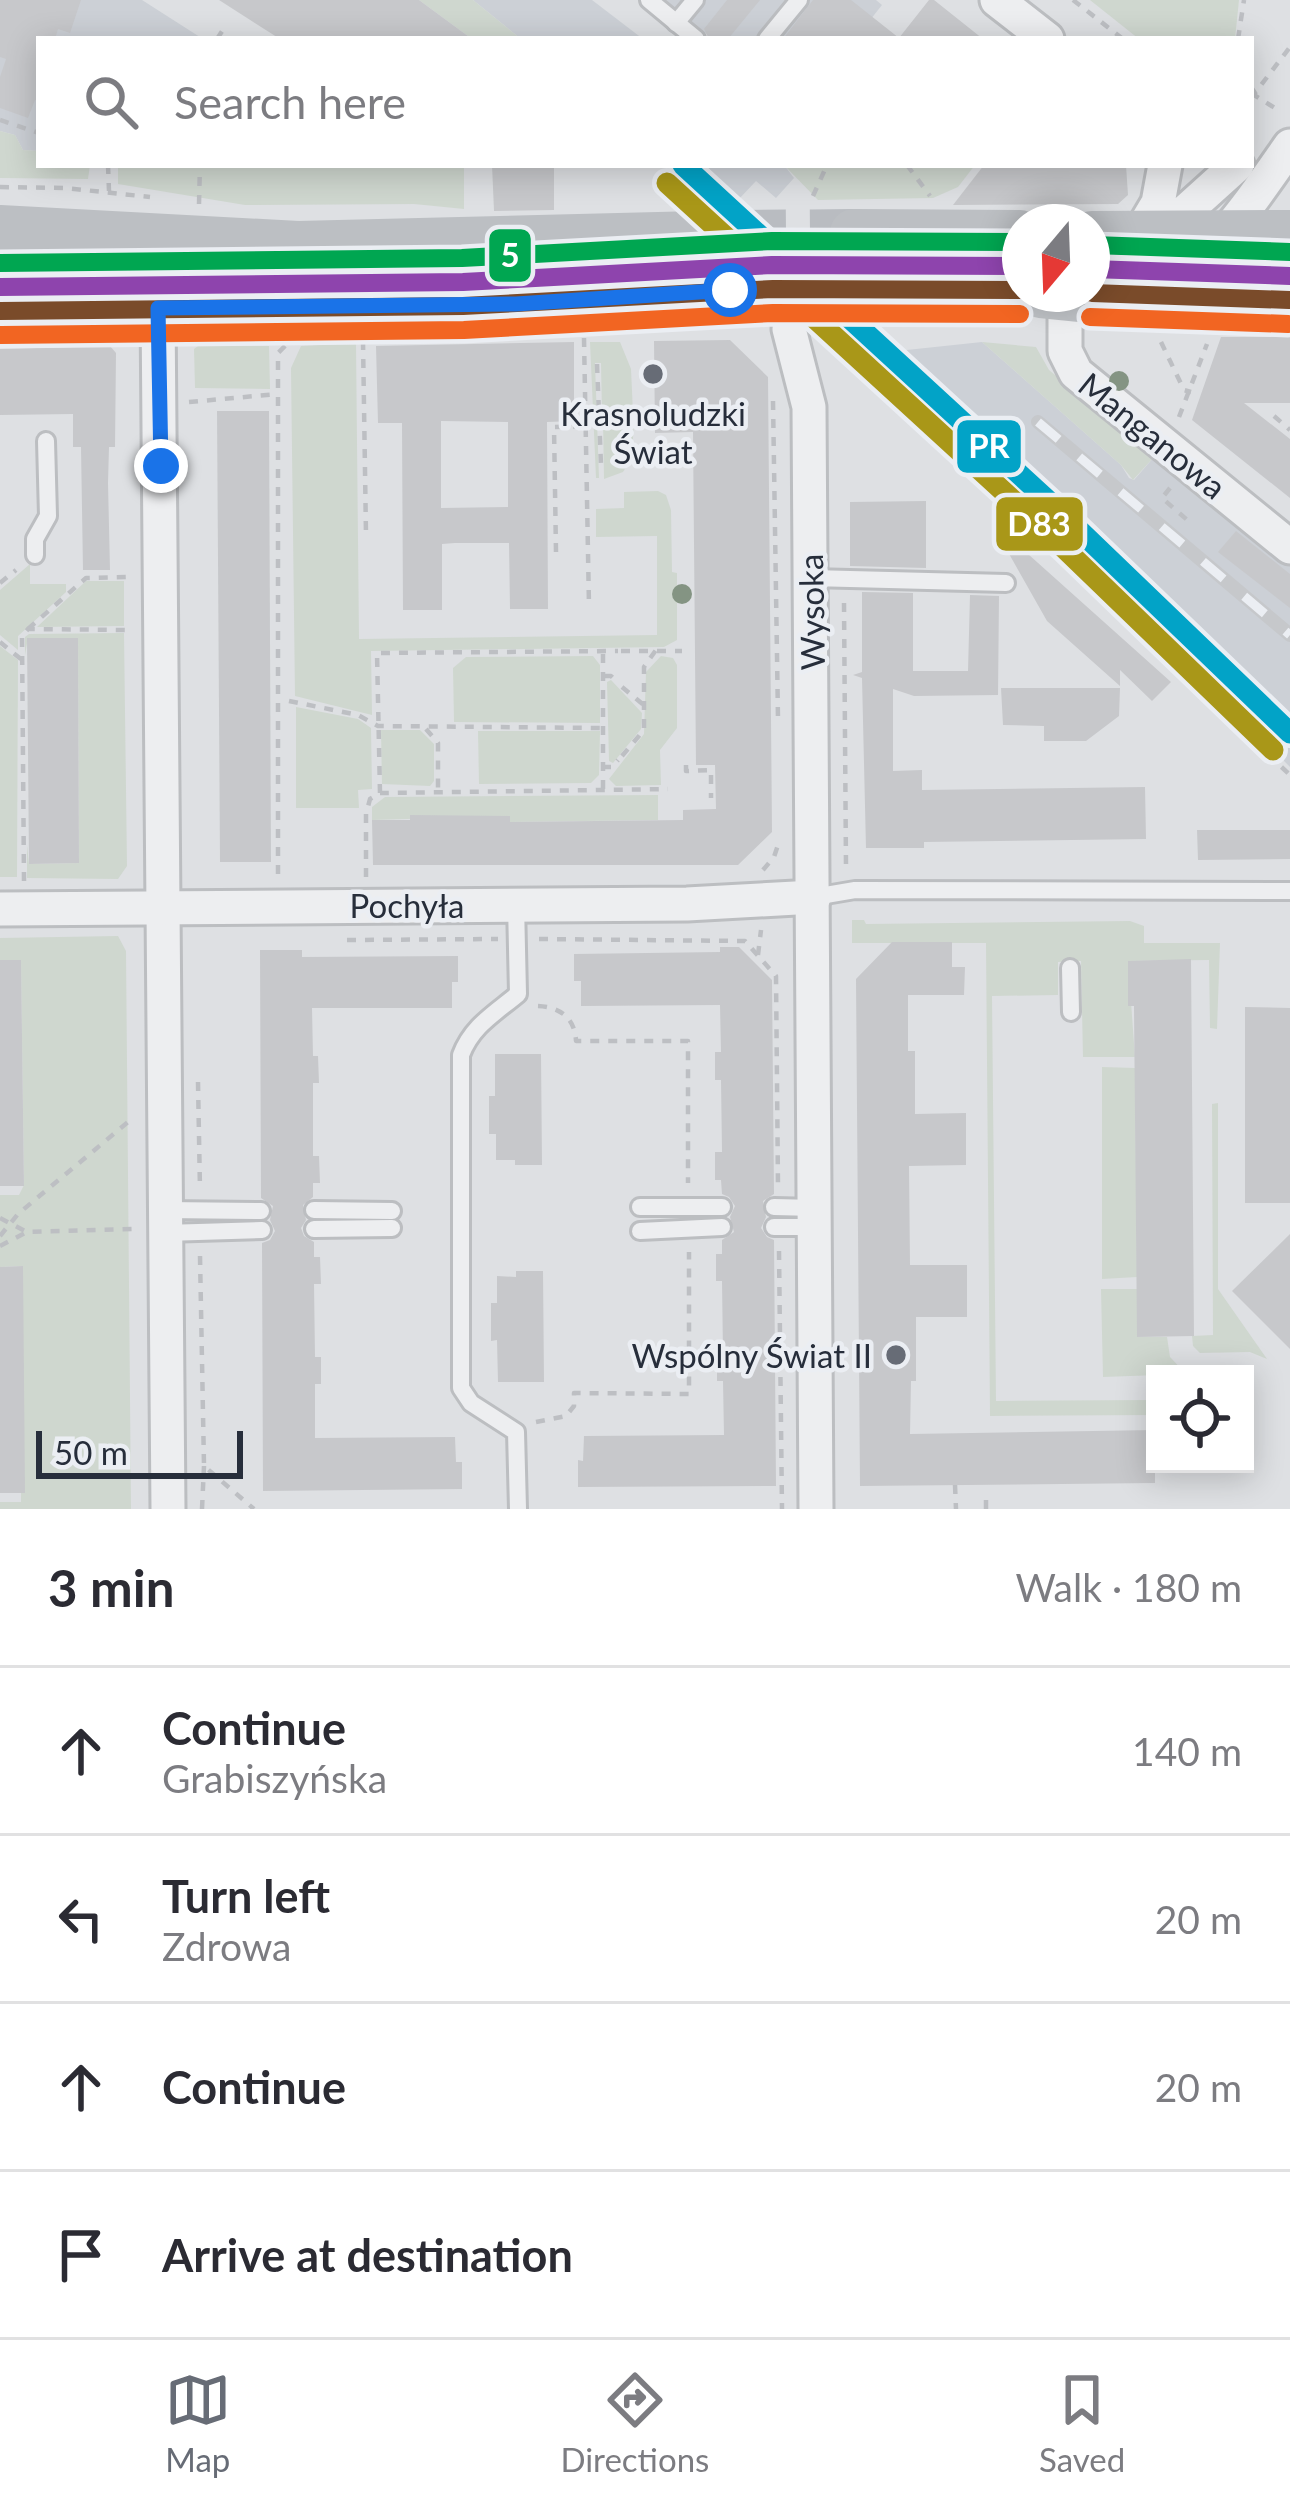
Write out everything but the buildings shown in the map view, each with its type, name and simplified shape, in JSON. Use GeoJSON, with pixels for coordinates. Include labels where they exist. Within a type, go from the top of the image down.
{"type":"FeatureCollection","features":[{"type":"Feature","properties":{"kind":"main road"},"geometry":{"type":"LineString","coordinates":[[0,229],[298,245],[738,234]]}},
{"type":"Feature","properties":{"kind":"main road"},"geometry":{"type":"LineString","coordinates":[[854,232],[1002,234]]}},
{"type":"Feature","properties":{"kind":"main road"},"geometry":{"type":"LineString","coordinates":[[1116,235],[1216,246],[1288,271]]}},
{"type":"Feature","properties":{"kind":"main road"},"geometry":{"type":"LineString","coordinates":[[1110,301],[1154,306],[1288,271]]}},
{"type":"Feature","properties":{"kind":"main road"},"geometry":{"type":"LineString","coordinates":[[911,286],[1002,292]]}},
{"type":"Feature","properties":{"kind":"main road"},"geometry":{"type":"LineString","coordinates":[[0,315],[158,308],[516,304],[730,290],[799,309]]}},
{"type":"Feature","properties":{"kind":"street"},"geometry":{"type":"LineString","coordinates":[[998,0],[1043,36]]}},
{"type":"Feature","properties":{"kind":"street"},"geometry":{"type":"LineString","coordinates":[[1254,148],[1284,120]]}},
{"type":"Feature","properties":{"kind":"street"},"geometry":{"type":"LineString","coordinates":[[1154,306],[1216,246],[1290,146]]}},
{"type":"Feature","properties":{"kind":"street"},"geometry":{"type":"LineString","coordinates":[[1116,235],[1158,202],[1164,168]]}},
{"type":"Feature","properties":{"kind":"street"},"geometry":{"type":"LineString","coordinates":[[1116,235],[1186,211],[1233,168]]}},
{"type":"Feature","properties":{"kind":"street"},"geometry":{"type":"LineString","coordinates":[[158,308],[175,398],[155,1224],[168,1509]]}},
{"type":"Feature","properties":{"kind":"street","name":"Wysoka"},"geometry":{"type":"LineString","coordinates":[[799,309],[809,407],[812,578],[816,1509]]}},
{"type":"Feature","properties":{"kind":"street","name":"Manganowa"},"geometry":{"type":"LineString","coordinates":[[1049,312],[1076,373],[1290,547]]}},
{"type":"Feature","properties":{"kind":"street","name":"Pochyła"},"geometry":{"type":"LineString","coordinates":[[0,909],[687,904],[814,897]]}},
{"type":"Feature","properties":{"kind":"lane"},"geometry":{"type":"LineString","coordinates":[[649,0],[692,36]]}},
{"type":"Feature","properties":{"kind":"lane"},"geometry":{"type":"LineString","coordinates":[[676,23],[695,0]]}},
{"type":"Feature","properties":{"kind":"lane"},"geometry":{"type":"LineString","coordinates":[[770,36],[800,0]]}},
{"type":"Feature","properties":{"kind":"lane"},"geometry":{"type":"LineString","coordinates":[[35,555],[34,538],[48,516],[46,441]]}},
{"type":"Feature","properties":{"kind":"lane"},"geometry":{"type":"LineString","coordinates":[[812,578],[1006,583]]}},
{"type":"Feature","properties":{"kind":"lane"},"geometry":{"type":"LineString","coordinates":[[814,897],[851,890],[1290,891]]}},
{"type":"Feature","properties":{"kind":"lane"},"geometry":{"type":"LineString","coordinates":[[516,904],[518,994],[468,1035],[460,1055],[460,1103],[461,1388],[471,1402],[516,1432],[518,1509]]}},
{"type":"Feature","properties":{"kind":"lane"},"geometry":{"type":"LineString","coordinates":[[1070,968],[1071,1012]]}},
{"type":"Feature","properties":{"kind":"lane"},"geometry":{"type":"LineString","coordinates":[[640,1207],[722,1207]]}},
{"type":"Feature","properties":{"kind":"lane"},"geometry":{"type":"LineString","coordinates":[[774,1207],[815,1217]]}},
{"type":"Feature","properties":{"kind":"lane"},"geometry":{"type":"LineString","coordinates":[[774,1227],[815,1217]]}},
{"type":"Feature","properties":{"kind":"lane"},"geometry":{"type":"LineString","coordinates":[[314,1220],[392,1219]]}},
{"type":"Feature","properties":{"kind":"lane"},"geometry":{"type":"LineString","coordinates":[[155,1224],[261,1220]]}},
{"type":"Feature","properties":{"kind":"lane"},"geometry":{"type":"LineString","coordinates":[[640,1231],[722,1227]]}},
{"type":"Feature","properties":{"kind":"path"},"geometry":{"type":"LineString","coordinates":[[1074,0],[1119,36]]}},
{"type":"Feature","properties":{"kind":"path"},"geometry":{"type":"LineString","coordinates":[[1238,36],[1244,0]]}},
{"type":"Feature","properties":{"kind":"path"},"geometry":{"type":"LineString","coordinates":[[219,36],[226,25]]}},
{"type":"Feature","properties":{"kind":"path"},"geometry":{"type":"LineString","coordinates":[[1254,89],[1290,47]]}},
{"type":"Feature","properties":{"kind":"path"},"geometry":{"type":"LineString","coordinates":[[1254,93],[1284,120]]}},
{"type":"Feature","properties":{"kind":"path"},"geometry":{"type":"LineString","coordinates":[[0,120],[36,132]]}},
{"type":"Feature","properties":{"kind":"path"},"geometry":{"type":"LineString","coordinates":[[108,168],[109,191]]}},
{"type":"Feature","properties":{"kind":"path"},"geometry":{"type":"LineString","coordinates":[[199,204],[200,168]]}},
{"type":"Feature","properties":{"kind":"path"},"geometry":{"type":"LineString","coordinates":[[813,196],[826,168]]}},
{"type":"Feature","properties":{"kind":"path"},"geometry":{"type":"LineString","coordinates":[[910,168],[941,210]]}},
{"type":"Feature","properties":{"kind":"path"},"geometry":{"type":"LineString","coordinates":[[1154,306],[1184,390],[1191,392]]}},
{"type":"Feature","properties":{"kind":"path"},"geometry":{"type":"LineString","coordinates":[[799,309],[1290,775]]}},
{"type":"Feature","properties":{"kind":"path"},"geometry":{"type":"LineString","coordinates":[[1185,410],[1213,327]]}},
{"type":"Feature","properties":{"kind":"path"},"geometry":{"type":"LineString","coordinates":[[363,329],[366,535]]}},
{"type":"Feature","properties":{"kind":"path"},"geometry":{"type":"LineString","coordinates":[[584,332],[589,606]]}},
{"type":"Feature","properties":{"kind":"path"},"geometry":{"type":"LineString","coordinates":[[278,883],[278,353],[286,344]]}},
{"type":"Feature","properties":{"kind":"path"},"geometry":{"type":"LineString","coordinates":[[598,364],[601,465]]}},
{"type":"Feature","properties":{"kind":"path"},"geometry":{"type":"LineString","coordinates":[[175,398],[278,394]]}},
{"type":"Feature","properties":{"kind":"path"},"geometry":{"type":"LineString","coordinates":[[773,399],[778,737]]}},
{"type":"Feature","properties":{"kind":"path"},"geometry":{"type":"LineString","coordinates":[[600,416],[691,408]]}},
{"type":"Feature","properties":{"kind":"path"},"geometry":{"type":"LineString","coordinates":[[1274,416],[1290,430]]}},
{"type":"Feature","properties":{"kind":"path"},"geometry":{"type":"LineString","coordinates":[[556,552],[554,427],[585,426]]}},
{"type":"Feature","properties":{"kind":"path"},"geometry":{"type":"LineString","coordinates":[[1169,487],[1162,498],[1193,525]]}},
{"type":"Feature","properties":{"kind":"path"},"geometry":{"type":"LineString","coordinates":[[24,882],[22,636],[86,578],[133,578]]}},
{"type":"Feature","properties":{"kind":"path"},"geometry":{"type":"LineString","coordinates":[[28,629],[134,630]]}},
{"type":"Feature","properties":{"kind":"path"},"geometry":{"type":"LineString","coordinates":[[0,642],[22,660]]}},
{"type":"Feature","properties":{"kind":"path"},"geometry":{"type":"LineString","coordinates":[[602,767],[612,767],[644,730],[644,667],[656,650]]}},
{"type":"Feature","properties":{"kind":"path"},"geometry":{"type":"LineString","coordinates":[[603,790],[604,651]]}},
{"type":"Feature","properties":{"kind":"path"},"geometry":{"type":"LineString","coordinates":[[380,793],[377,653],[682,651]]}},
{"type":"Feature","properties":{"kind":"path"},"geometry":{"type":"LineString","coordinates":[[604,676],[611,676],[645,706]]}},
{"type":"Feature","properties":{"kind":"path"},"geometry":{"type":"LineString","coordinates":[[289,701],[358,715],[378,727],[604,728]]}},
{"type":"Feature","properties":{"kind":"path"},"geometry":{"type":"LineString","coordinates":[[425,728],[438,743],[438,791]]}},
{"type":"Feature","properties":{"kind":"path"},"geometry":{"type":"LineString","coordinates":[[686,765],[686,771],[711,770],[711,798]]}},
{"type":"Feature","properties":{"kind":"path"},"geometry":{"type":"LineString","coordinates":[[366,879],[366,814],[370,799],[380,793],[668,789]]}},
{"type":"Feature","properties":{"kind":"path"},"geometry":{"type":"LineString","coordinates":[[764,870],[781,837]]}},
{"type":"Feature","properties":{"kind":"path"},"geometry":{"type":"LineString","coordinates":[[758,956],[761,925]]}},
{"type":"Feature","properties":{"kind":"path"},"geometry":{"type":"LineString","coordinates":[[527,1006],[556,1008],[568,1018],[576,1041],[688,1041],[688,1195]]}},
{"type":"Feature","properties":{"kind":"path"},"geometry":{"type":"LineString","coordinates":[[0,1236],[134,1117]]}},
{"type":"Feature","properties":{"kind":"path"},"geometry":{"type":"LineString","coordinates":[[0,1218],[27,1232]]}},
{"type":"Feature","properties":{"kind":"path"},"geometry":{"type":"LineString","coordinates":[[0,1246],[27,1232],[155,1224]]}},
{"type":"Feature","properties":{"kind":"path"},"geometry":{"type":"LineString","coordinates":[[516,1432],[530,1422],[566,1417],[574,1406],[574,1393],[689,1394],[689,1238]]}},
{"type":"Feature","properties":{"kind":"path"},"geometry":{"type":"LineString","coordinates":[[202,1509],[204,1466]]}},
{"type":"Feature","properties":{"kind":"path"},"geometry":{"type":"LineString","coordinates":[[955,1485],[956,1509]]}},
{"type":"Feature","properties":{"kind":"path"},"geometry":{"type":"LineString","coordinates":[[986,1500],[986,1509]]}},
{"type":"Feature","properties":{"kind":"shaded area"},"geometry":{"type":"Polygon","coordinates":[[[0,0],[142,0],[198,36],[36,36],[36,151],[23,150],[15,135],[0,131],[0,0]]]}},
{"type":"Feature","properties":{"kind":"shaded area"},"geometry":{"type":"Polygon","coordinates":[[[419,0],[473,0],[517,36],[468,36],[419,0]]]}},
{"type":"Feature","properties":{"kind":"shaded area"},"geometry":{"type":"Polygon","coordinates":[[[473,0],[592,0],[639,36],[517,36],[473,0]]]}},
{"type":"Feature","properties":{"kind":"shaded area"},"geometry":{"type":"Polygon","coordinates":[[[662,0],[876,0],[882,5],[857,36],[709,36],[662,0]]]}},
{"type":"Feature","properties":{"kind":"shaded area"},"geometry":{"type":"Polygon","coordinates":[[[1090,0],[1239,0],[1235,36],[1135,36],[1090,0]]]}},
{"type":"Feature","properties":{"kind":"shaded area"},"geometry":{"type":"Polygon","coordinates":[[[0,131],[15,135],[23,150],[36,151],[36,168],[90,168],[88,179],[0,178],[0,131]]]}},
{"type":"Feature","properties":{"kind":"shaded area"},"geometry":{"type":"Polygon","coordinates":[[[118,168],[464,168],[464,209],[414,204],[245,205],[118,184],[118,168]]]}},
{"type":"Feature","properties":{"kind":"shaded area"},"geometry":{"type":"Polygon","coordinates":[[[667,168],[786,168],[794,178],[776,198],[756,181],[739,199],[720,182],[701,201],[667,168]]]}},
{"type":"Feature","properties":{"kind":"shaded area"},"geometry":{"type":"Polygon","coordinates":[[[787,168],[973,168],[958,187],[933,198],[818,200],[787,168]]]}},
{"type":"Feature","properties":{"kind":"shaded area"},"geometry":{"type":"Polygon","coordinates":[[[590,342],[620,342],[631,369],[633,413],[602,414],[601,363],[595,363],[599,478],[596,478],[590,342]]]}},
{"type":"Feature","properties":{"kind":"shaded area"},"geometry":{"type":"Polygon","coordinates":[[[982,342],[1121,465],[1129,478],[1134,480],[1154,457],[1259,546],[1290,566],[1290,767],[1186,662],[850,356],[982,342]]]}},
{"type":"Feature","properties":{"kind":"shaded area"},"geometry":{"type":"Polygon","coordinates":[[[982,342],[1036,347],[1049,370],[1154,457],[1133,480],[982,342]]]}},
{"type":"Feature","properties":{"kind":"shaded area"},"geometry":{"type":"Polygon","coordinates":[[[356,343],[359,639],[657,635],[657,536],[596,537],[596,509],[624,508],[624,492],[658,491],[666,495],[671,510],[677,640],[664,647],[371,651],[372,715],[295,696],[291,368],[301,346],[356,343]]]}},
{"type":"Feature","properties":{"kind":"shaded area"},"geometry":{"type":"Polygon","coordinates":[[[269,346],[270,389],[195,388],[194,349],[269,346]]]}},
{"type":"Feature","properties":{"kind":"shaded area"},"geometry":{"type":"Polygon","coordinates":[[[634,418],[632,458],[623,472],[604,479],[603,419],[634,418]]]}},
{"type":"Feature","properties":{"kind":"shaded area"},"geometry":{"type":"Polygon","coordinates":[[[30,564],[30,584],[66,584],[66,592],[18,636],[18,650],[0,635],[0,590],[30,564]]]}},
{"type":"Feature","properties":{"kind":"shaded area"},"geometry":{"type":"Polygon","coordinates":[[[86,581],[124,581],[124,626],[37,627],[86,581]]]}},
{"type":"Feature","properties":{"kind":"shaded area"},"geometry":{"type":"Polygon","coordinates":[[[124,633],[127,866],[118,879],[27,878],[27,845],[29,864],[79,863],[78,639],[28,638],[25,655],[25,637],[124,633]]]}},
{"type":"Feature","properties":{"kind":"shaded area"},"geometry":{"type":"Polygon","coordinates":[[[0,646],[18,660],[17,877],[0,877],[0,646]]]}},
{"type":"Feature","properties":{"kind":"shaded area"},"geometry":{"type":"Polygon","coordinates":[[[593,656],[600,665],[600,723],[454,722],[453,668],[466,657],[593,656]]]}},
{"type":"Feature","properties":{"kind":"shaded area"},"geometry":{"type":"Polygon","coordinates":[[[661,656],[673,658],[677,665],[677,728],[660,750],[661,785],[616,786],[609,779],[644,734],[646,672],[661,656]]]}},
{"type":"Feature","properties":{"kind":"shaded area"},"geometry":{"type":"Polygon","coordinates":[[[611,680],[642,713],[641,729],[613,763],[609,761],[607,682],[611,680]]]}},
{"type":"Feature","properties":{"kind":"shaded area"},"geometry":{"type":"Polygon","coordinates":[[[296,707],[358,719],[371,728],[372,789],[358,790],[359,808],[296,808],[296,707]]]}},
{"type":"Feature","properties":{"kind":"shaded area"},"geometry":{"type":"Polygon","coordinates":[[[381,730],[420,730],[434,744],[430,786],[382,784],[381,730]]]}},
{"type":"Feature","properties":{"kind":"shaded area"},"geometry":{"type":"Polygon","coordinates":[[[478,731],[600,731],[599,775],[591,783],[479,784],[478,731]]]}},
{"type":"Feature","properties":{"kind":"shaded area"},"geometry":{"type":"Polygon","coordinates":[[[658,795],[658,820],[510,822],[509,816],[372,820],[372,807],[385,797],[658,795]]]}},
{"type":"Feature","properties":{"kind":"shaded area"},"geometry":{"type":"Polygon","coordinates":[[[852,920],[864,920],[866,924],[1130,921],[1144,926],[1144,943],[1220,943],[1217,1029],[1210,1028],[1209,960],[1128,961],[1135,1057],[1083,1057],[1081,961],[1058,962],[1058,995],[992,996],[996,1401],[1146,1400],[1146,1415],[990,1416],[986,943],[852,943],[852,920]]]}},
{"type":"Feature","properties":{"kind":"shaded area"},"geometry":{"type":"Polygon","coordinates":[[[118,936],[126,951],[131,1509],[0,1509],[0,1502],[21,1502],[22,1266],[0,1267],[0,1195],[19,1195],[24,1185],[21,961],[0,960],[0,938],[118,936]]]}},
{"type":"Feature","properties":{"kind":"shaded area"},"geometry":{"type":"Polygon","coordinates":[[[1102,1067],[1135,1068],[1137,1277],[1102,1279],[1102,1067]]]}},
{"type":"Feature","properties":{"kind":"shaded area"},"geometry":{"type":"Polygon","coordinates":[[[1218,1103],[1218,1289],[1267,1359],[1250,1352],[1200,1353],[1193,1346],[1192,1336],[1213,1335],[1212,1104],[1218,1103]]]}},
{"type":"Feature","properties":{"kind":"shaded area"},"geometry":{"type":"Polygon","coordinates":[[[1101,1289],[1137,1289],[1137,1337],[1167,1337],[1170,1357],[1178,1365],[1146,1365],[1146,1375],[1103,1377],[1101,1289]]]}},
{"type":"Feature","properties":{"kind":"tunnel"},"geometry":{"type":"LineString","coordinates":[[738,234],[854,233]]}},
{"type":"Feature","properties":{"kind":"tunnel"},"geometry":{"type":"LineString","coordinates":[[794,285],[911,286]]}},
{"type":"Feature","properties":{"kind":"railway"},"geometry":{"type":"LineString","coordinates":[[1038,422],[1290,635]]}},
{"type":"Feature","properties":{"kind":"transit line","name":"PR"},"geometry":{"type":"LineString","coordinates":[[686,168],[1055,507],[1290,733]]}},
{"type":"Feature","properties":{"kind":"transit line","name":"D83"},"geometry":{"type":"LineString","coordinates":[[667,183],[1039,524],[1273,750]]}},
{"type":"Feature","properties":{"kind":"transit line","name":"5"},"geometry":{"type":"LineString","coordinates":[[0,263],[462,258],[772,241],[1002,242]]}},
{"type":"Feature","properties":{"kind":"transit line","name":"5"},"geometry":{"type":"LineString","coordinates":[[1110,246],[1290,252]]}},
{"type":"Feature","properties":{"kind":"transit line"},"geometry":{"type":"LineString","coordinates":[[0,287],[463,282],[772,265],[1002,266]]}},
{"type":"Feature","properties":{"kind":"transit line"},"geometry":{"type":"LineString","coordinates":[[1110,270],[1290,276]]}},
{"type":"Feature","properties":{"kind":"transit line"},"geometry":{"type":"LineString","coordinates":[[0,311],[463,306],[773,289],[1002,290]]}},
{"type":"Feature","properties":{"kind":"transit line"},"geometry":{"type":"LineString","coordinates":[[1110,294],[1289,300]]}},
{"type":"Feature","properties":{"kind":"transit line"},"geometry":{"type":"LineString","coordinates":[[1,335],[464,330],[773,313],[1020,314]]}},
{"type":"Feature","properties":{"kind":"transit line"},"geometry":{"type":"LineString","coordinates":[[1090,317],[1288,324]]}},
{"type":"Feature","properties":{"kind":"place","name":"Krasnoludzki Świat"},"geometry":{"type":"Point","coordinates":[653,374]}},
{"type":"Feature","properties":{"kind":"place","name":"Wspólny Świat II"},"geometry":{"type":"Point","coordinates":[896,1355]}},
{"type":"Feature","properties":{"kind":"route"},"geometry":{"type":"LineString","coordinates":[[161,466],[158,308],[516,304],[730,290]]}}]}
